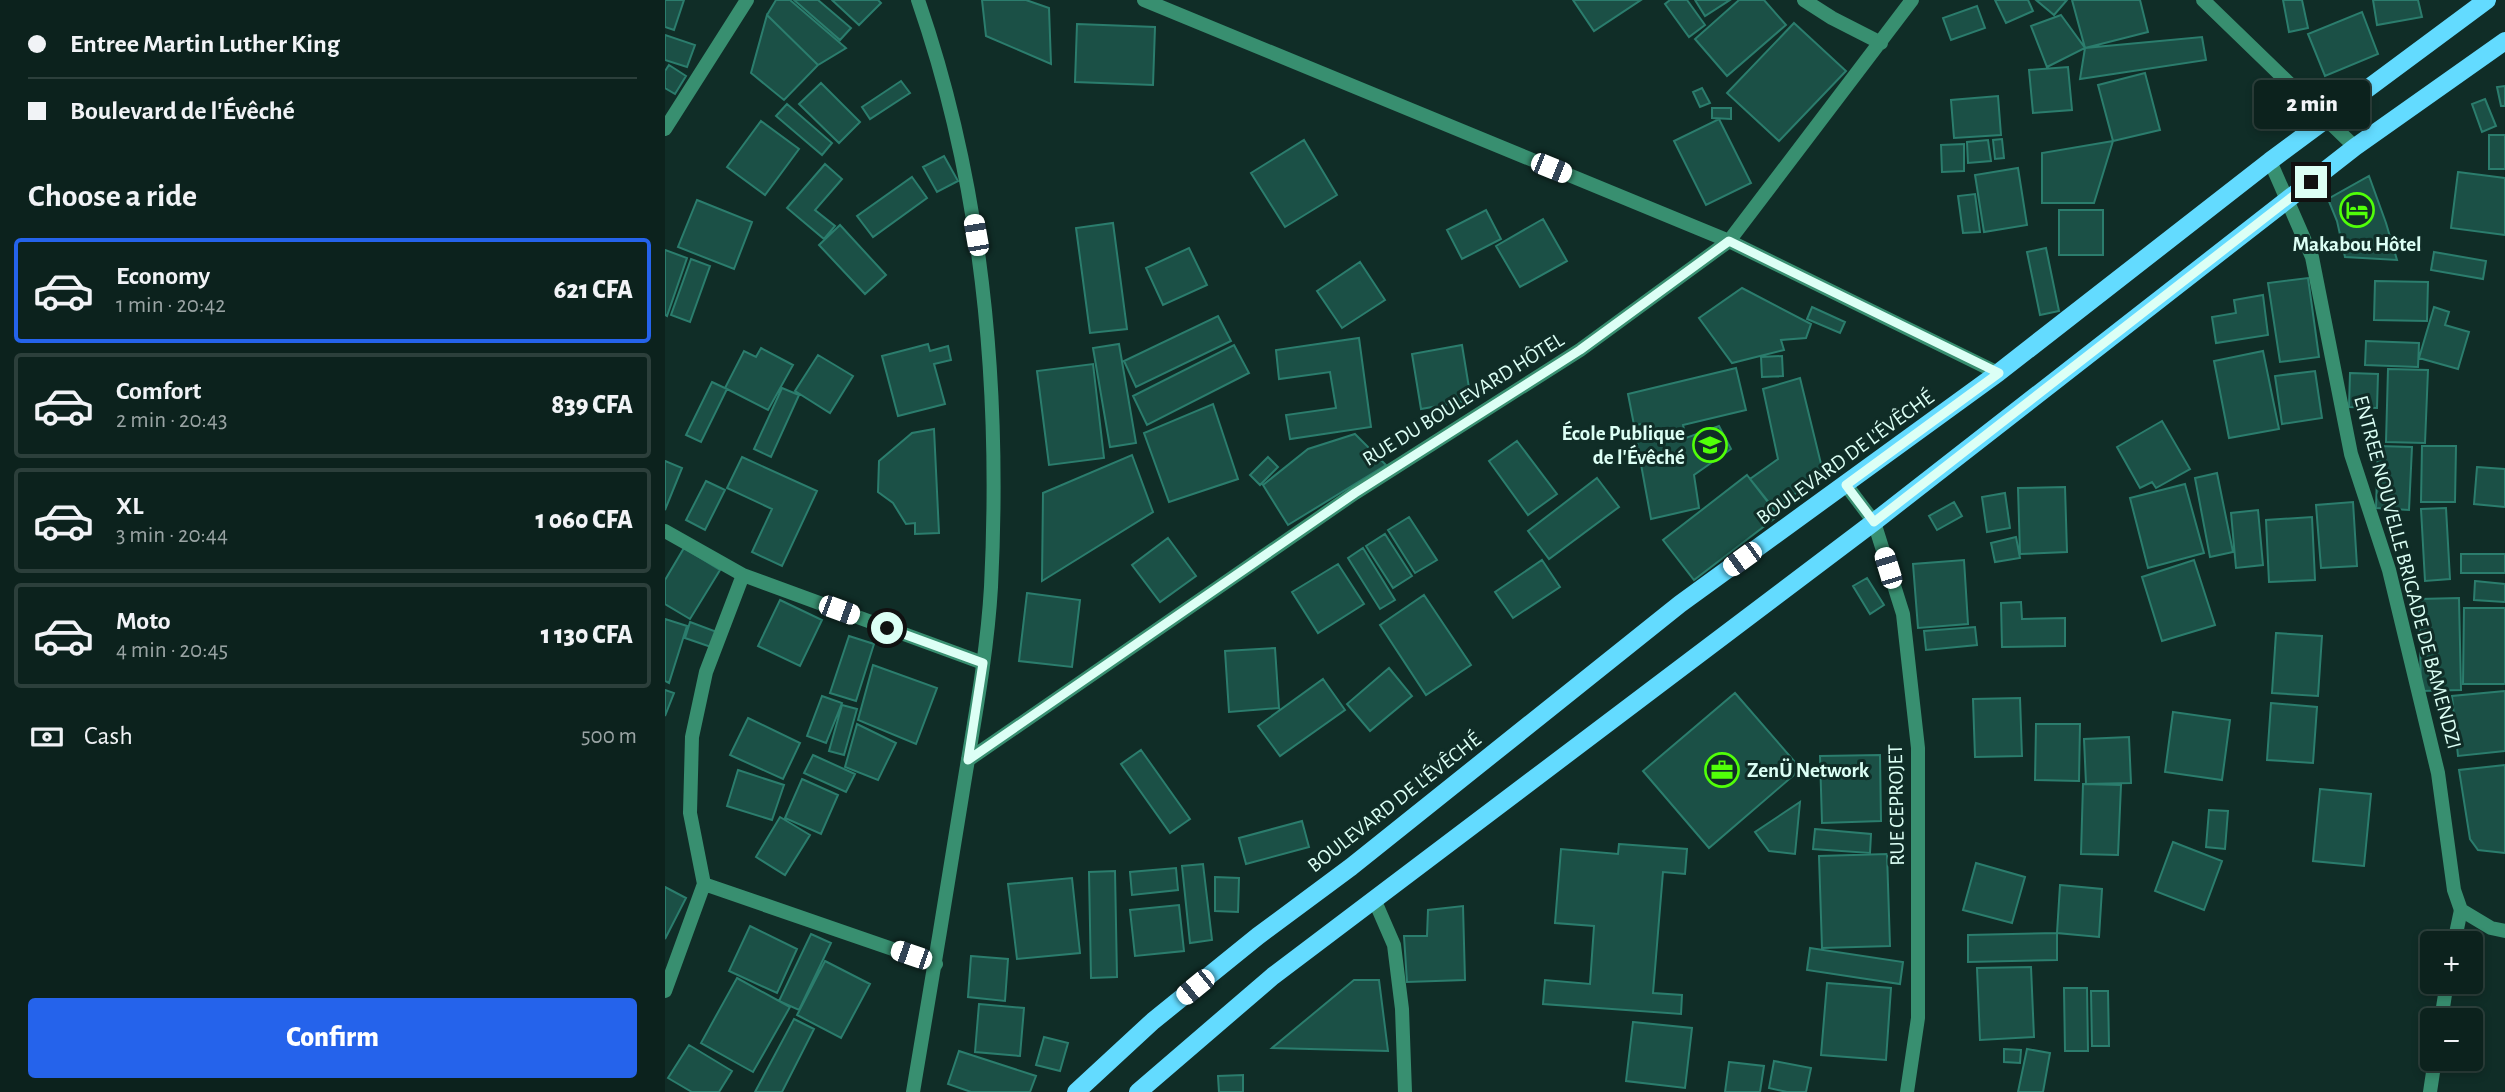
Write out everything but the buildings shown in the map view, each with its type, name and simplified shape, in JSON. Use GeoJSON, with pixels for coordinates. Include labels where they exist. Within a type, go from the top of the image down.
{"type":"FeatureCollection","features":[{"type":"Feature","properties":{"kind":"main road","name":"BOULEVARD DE L'ÉVÊCHÉ"},"geometry":{"type":"LineString","coordinates":[[1076,1092],[1153,1021],[1258,936],[1352,867],[1679,604],[1999,373],[2270,161],[2487,0]]}},
{"type":"Feature","properties":{"kind":"main road"},"geometry":{"type":"LineString","coordinates":[[1138,1092],[1273,976],[1874,522],[2355,147],[2505,41]]}},
{"type":"Feature","properties":{"kind":"street"},"geometry":{"type":"LineString","coordinates":[[665,129],[747,0]]}},
{"type":"Feature","properties":{"kind":"street"},"geometry":{"type":"LineString","coordinates":[[913,1092],[983,663],[991,588],[993,512],[991,387],[985,306],[963,158],[935,50],[918,0]]}},
{"type":"Feature","properties":{"kind":"street"},"geometry":{"type":"LineString","coordinates":[[1144,0],[1729,241],[1999,373]]}},
{"type":"Feature","properties":{"kind":"street"},"geometry":{"type":"LineString","coordinates":[[1804,0],[1881,43]]}},
{"type":"Feature","properties":{"kind":"street","name":"RUE DU BOULEVARD HÔTEL"},"geometry":{"type":"LineString","coordinates":[[968,760],[1355,493],[1580,350],[1729,241],[1912,0]]}},
{"type":"Feature","properties":{"kind":"street"},"geometry":{"type":"LineString","coordinates":[[2203,0],[2355,147]]}},
{"type":"Feature","properties":{"kind":"street","name":"ENTREE NOUVELLE BRIGADE DE BAMENDZI"},"geometry":{"type":"LineString","coordinates":[[2270,161],[2289,199],[2312,257],[2351,454],[2389,570],[2438,773],[2454,890],[2461,911]]}},
{"type":"Feature","properties":{"kind":"street","name":"RUE CEPROJET"},"geometry":{"type":"LineString","coordinates":[[1846,485],[1874,522],[1903,614],[1918,748],[1918,1018],[1907,1092]]}},
{"type":"Feature","properties":{"kind":"street"},"geometry":{"type":"LineString","coordinates":[[665,531],[743,575],[983,663]]}},
{"type":"Feature","properties":{"kind":"street"},"geometry":{"type":"LineString","coordinates":[[665,991],[704,884],[690,813],[692,737],[706,672],[743,575]]}},
{"type":"Feature","properties":{"kind":"street"},"geometry":{"type":"LineString","coordinates":[[704,884],[936,964]]}},
{"type":"Feature","properties":{"kind":"street"},"geometry":{"type":"LineString","coordinates":[[1374,899],[1394,945],[1402,1009],[1405,1092]]}},
{"type":"Feature","properties":{"kind":"street"},"geometry":{"type":"LineString","coordinates":[[2457,931],[2461,911],[2491,928],[2505,931]]}},
{"type":"Feature","properties":{"kind":"street"},"geometry":{"type":"LineString","coordinates":[[2430,1092],[2433,1071]]}},
{"type":"Feature","properties":{"kind":"place","name":"Makabou Hôtel"},"geometry":{"type":"Point","coordinates":[2357,210]}},
{"type":"Feature","properties":{"kind":"place","name":"École Publique de l'Évêché"},"geometry":{"type":"Point","coordinates":[1710,445]}},
{"type":"Feature","properties":{"kind":"place","name":"ZenÜ Network"},"geometry":{"type":"Point","coordinates":[1722,770]}},
{"type":"Feature","properties":{"kind":"route"},"geometry":{"type":"LineString","coordinates":[[887,628],[983,663],[968,760],[1355,493],[1580,350],[1729,241],[1999,373],[1846,485],[1874,522],[2311,182]]}}]}
